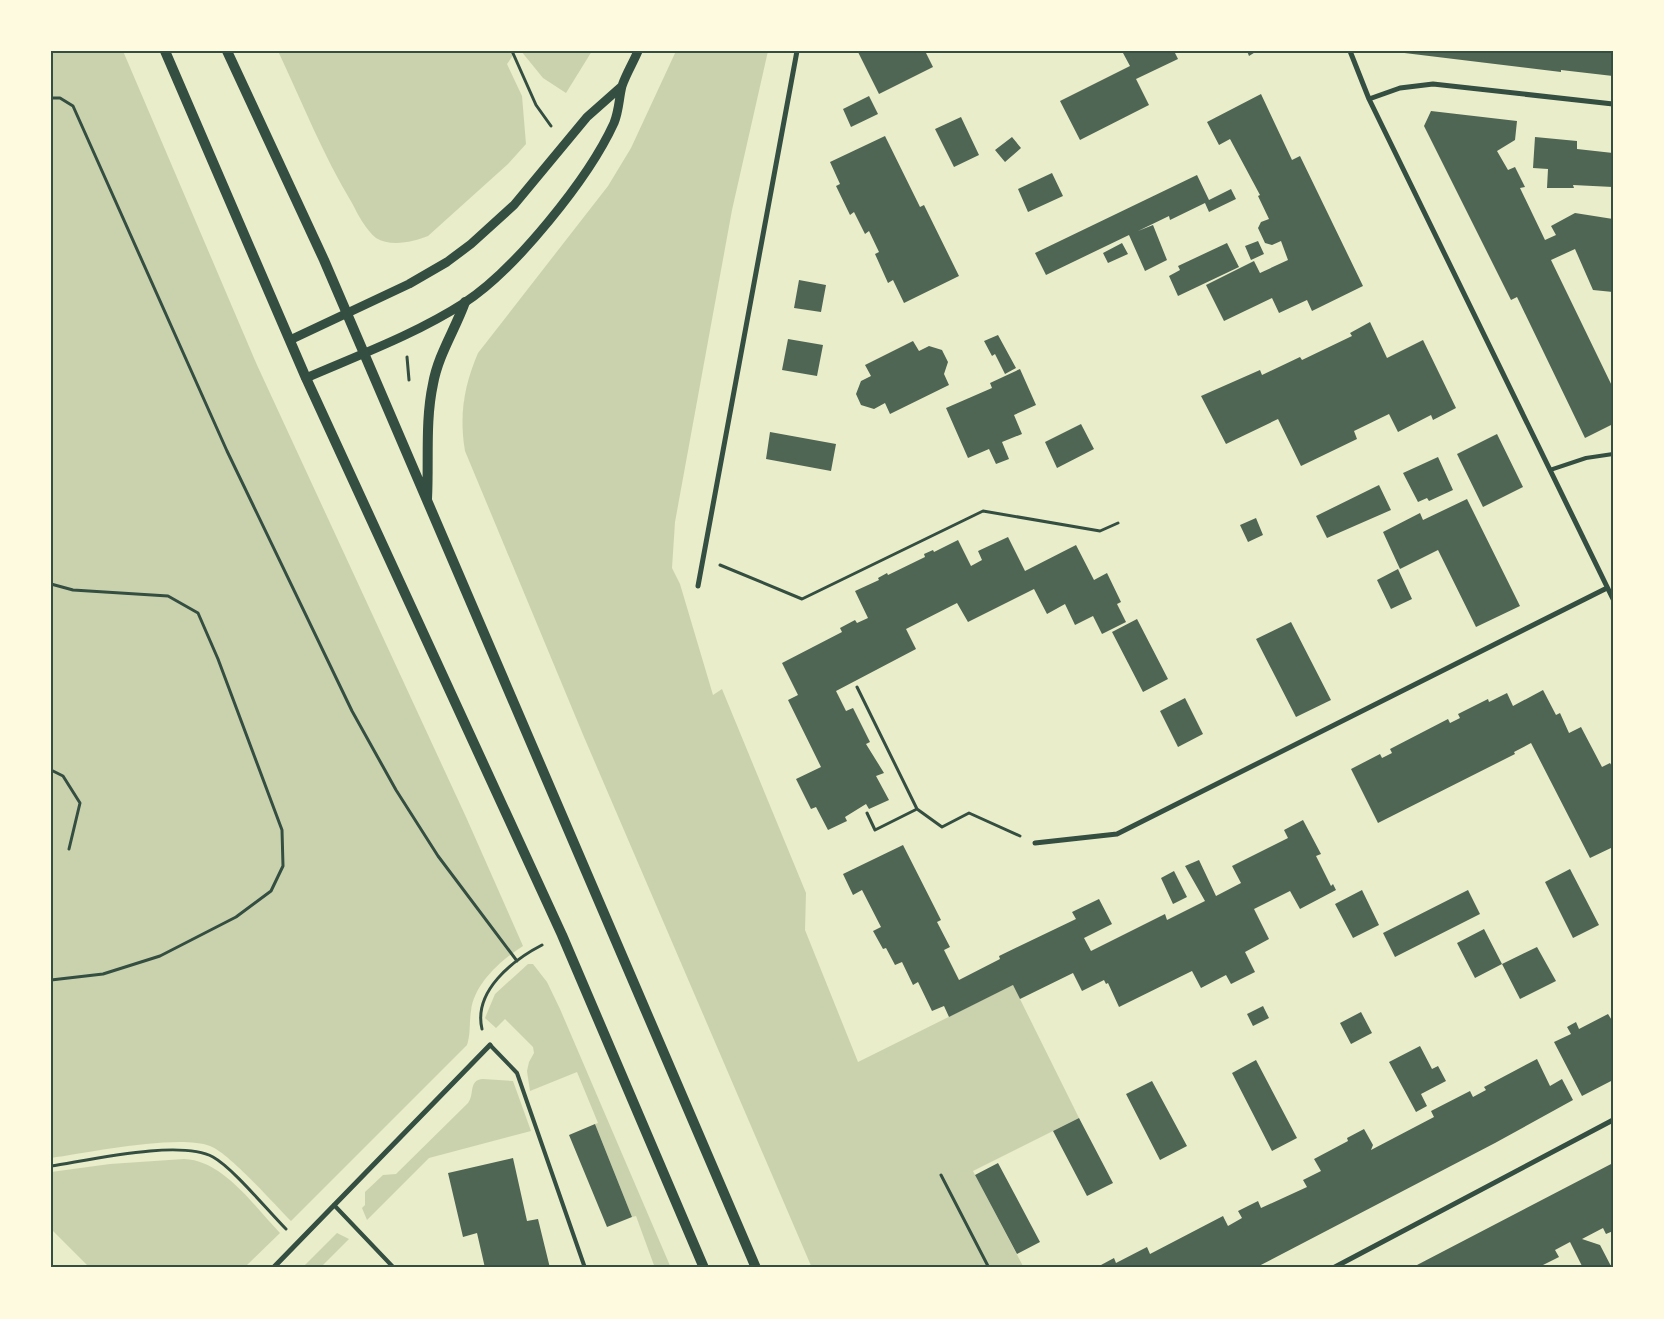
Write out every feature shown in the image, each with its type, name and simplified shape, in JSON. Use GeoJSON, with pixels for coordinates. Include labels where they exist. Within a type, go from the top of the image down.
{"type":"FeatureCollection","features":[{"type":"Feature","properties":{"kind":"main road"},"geometry":{"type":"LineString","coordinates":[[165,51],[306,378],[562,935],[704,1268]]}},
{"type":"Feature","properties":{"kind":"main road"},"geometry":{"type":"LineString","coordinates":[[227,51],[324,260],[756,1268]]}},
{"type":"Feature","properties":{"kind":"main road"},"geometry":{"type":"LineString","coordinates":[[427,502],[430,404],[433,383],[442,353],[454,331],[465,302]]}},
{"type":"Feature","properties":{"kind":"street"},"geometry":{"type":"LineString","coordinates":[[306,378],[363,354],[465,302],[502,272],[539,232],[573,189],[595,157],[615,121],[622,86],[638,51]]}},
{"type":"Feature","properties":{"kind":"street"},"geometry":{"type":"LineString","coordinates":[[698,586],[797,51]]}},
{"type":"Feature","properties":{"kind":"street"},"geometry":{"type":"LineString","coordinates":[[1350,51],[1370,99],[1613,599]]}},
{"type":"Feature","properties":{"kind":"street"},"geometry":{"type":"LineString","coordinates":[[1370,99],[1400,88],[1433,84],[1613,104]]}},
{"type":"Feature","properties":{"kind":"street"},"geometry":{"type":"LineString","coordinates":[[290,340],[347,315],[409,284],[446,262],[471,244],[514,205],[587,117],[622,86]]}},
{"type":"Feature","properties":{"kind":"street"},"geometry":{"type":"LineString","coordinates":[[1035,843],[1117,834],[1608,588]]}},
{"type":"Feature","properties":{"kind":"street"},"geometry":{"type":"LineString","coordinates":[[273,1268],[490,1045]]}},
{"type":"Feature","properties":{"kind":"street"},"geometry":{"type":"LineString","coordinates":[[1333,1268],[1613,1120]]}},
{"type":"Feature","properties":{"kind":"lane"},"geometry":{"type":"LineString","coordinates":[[1550,470],[1586,458],[1613,454]]}},
{"type":"Feature","properties":{"kind":"lane"},"geometry":{"type":"LineString","coordinates":[[490,1045],[517,1074],[585,1268]]}},
{"type":"Feature","properties":{"kind":"lane"},"geometry":{"type":"LineString","coordinates":[[334,1205],[394,1268]]}},
{"type":"Feature","properties":{"kind":"path"},"geometry":{"type":"LineString","coordinates":[[512,51],[536,105],[546,121],[569,141]]}},
{"type":"Feature","properties":{"kind":"path"},"geometry":{"type":"LineString","coordinates":[[51,98],[60,98],[73,106],[227,451],[352,711],[396,790],[438,856],[517,961]]}},
{"type":"Feature","properties":{"kind":"path"},"geometry":{"type":"LineString","coordinates":[[704,558],[802,599],[983,511],[1100,531],[1118,523]]}},
{"type":"Feature","properties":{"kind":"path"},"geometry":{"type":"LineString","coordinates":[[51,584],[73,590],[168,596],[198,613],[218,659],[282,830],[284,866],[271,891],[236,917],[160,956],[103,974],[51,980]]}},
{"type":"Feature","properties":{"kind":"path"},"geometry":{"type":"LineString","coordinates":[[858,687],[917,809],[942,827],[969,814],[1035,843]]}},
{"type":"Feature","properties":{"kind":"path"},"geometry":{"type":"LineString","coordinates":[[51,770],[63,776],[80,803],[69,849]]}},
{"type":"Feature","properties":{"kind":"path"},"geometry":{"type":"LineString","coordinates":[[866,813],[875,830],[917,809]]}},
{"type":"Feature","properties":{"kind":"path"},"geometry":{"type":"LineString","coordinates":[[490,1045],[480,1023],[484,998],[493,984],[527,953],[562,935]]}},
{"type":"Feature","properties":{"kind":"path"},"geometry":{"type":"LineString","coordinates":[[51,1166],[133,1153],[177,1150],[203,1153],[221,1162],[299,1242]]}},
{"type":"Feature","properties":{"kind":"path"},"geometry":{"type":"LineString","coordinates":[[941,1175],[989,1268]]}},
{"type":"Feature","properties":{"kind":"green space"},"geometry":{"type":"Polygon","coordinates":[[[51,51],[123,51],[257,365],[466,817],[523,946],[506,958],[477,991],[471,1011],[467,1045],[291,1221],[239,1168],[210,1146],[195,1143],[155,1143],[51,1158],[51,51]]]}},
{"type":"Feature","properties":{"kind":"green space"},"geometry":{"type":"Polygon","coordinates":[[[278,51],[516,51],[507,64],[522,96],[526,144],[508,164],[428,236],[402,243],[382,241],[372,235],[366,227],[341,185],[278,51]]]}},
{"type":"Feature","properties":{"kind":"green space"},"geometry":{"type":"Polygon","coordinates":[[[521,51],[592,51],[566,93],[543,78],[521,51]]]}},
{"type":"Feature","properties":{"kind":"green space"},"geometry":{"type":"Polygon","coordinates":[[[676,51],[768,51],[732,210],[675,522],[672,568],[680,584],[713,695],[722,689],[806,893],[805,930],[858,1062],[1013,985],[1079,1118],[973,1171],[1024,1268],[812,1268],[584,737],[465,451],[463,438],[464,401],[469,377],[478,353],[608,186],[631,148],[676,51]]]}},
{"type":"Feature","properties":{"kind":"green space"},"geometry":{"type":"Polygon","coordinates":[[[528,964],[533,964],[547,982],[560,1009],[671,1268],[655,1268],[636,1216],[632,1217],[595,1124],[598,1123],[577,1072],[530,1091],[527,1071],[534,1053],[533,1047],[505,1019],[496,1028],[485,1018],[495,994],[528,964]]]}},
{"type":"Feature","properties":{"kind":"green space"},"geometry":{"type":"Polygon","coordinates":[[[483,1079],[513,1081],[531,1131],[429,1158],[367,1220],[362,1208],[365,1205],[365,1192],[383,1175],[396,1174],[468,1103],[475,1082],[483,1079]]]}},
{"type":"Feature","properties":{"kind":"green space"},"geometry":{"type":"Polygon","coordinates":[[[184,1159],[198,1161],[212,1167],[225,1176],[237,1186],[280,1233],[244,1268],[90,1268],[51,1229],[51,1172],[110,1164],[184,1159]]]}},
{"type":"Feature","properties":{"kind":"green space"},"geometry":{"type":"Polygon","coordinates":[[[337,1233],[349,1239],[320,1268],[302,1268],[337,1233]]]}},
{"type":"Feature","properties":{"kind":"building"},"geometry":{"type":"Polygon","coordinates":[[[925,51],[933,67],[879,94],[858,52],[925,51]]]}},
{"type":"Feature","properties":{"kind":"building"},"geometry":{"type":"Polygon","coordinates":[[[1126,51],[1174,51],[1178,59],[1136,79],[1149,105],[1080,140],[1060,101],[1130,66],[1123,53],[1126,51]]]}},
{"type":"Feature","properties":{"kind":"building"},"geometry":{"type":"Polygon","coordinates":[[[1247,51],[1257,51],[1249,56],[1247,51]]]}},
{"type":"Feature","properties":{"kind":"building"},"geometry":{"type":"Polygon","coordinates":[[[1388,51],[1613,51],[1613,76],[1561,70],[1561,72],[1388,51]]]}},
{"type":"Feature","properties":{"kind":"building"},"geometry":{"type":"Polygon","coordinates":[[[1261,94],[1292,160],[1300,156],[1363,286],[1312,311],[1307,300],[1279,313],[1272,298],[1224,321],[1206,285],[1254,261],[1260,273],[1288,260],[1281,241],[1272,245],[1265,243],[1258,228],[1261,222],[1269,219],[1258,196],[1260,195],[1230,139],[1219,145],[1207,122],[1261,94]]]}},
{"type":"Feature","properties":{"kind":"building"},"geometry":{"type":"Polygon","coordinates":[[[869,96],[878,114],[851,127],[843,109],[869,96]]]}},
{"type":"Feature","properties":{"kind":"building"},"geometry":{"type":"Polygon","coordinates":[[[1431,111],[1517,121],[1515,140],[1497,151],[1508,170],[1515,167],[1525,187],[1520,188],[1545,240],[1556,235],[1551,226],[1575,213],[1613,219],[1613,292],[1593,290],[1575,249],[1551,260],[1613,388],[1613,424],[1585,438],[1517,297],[1511,300],[1424,126],[1431,111]]]}},
{"type":"Feature","properties":{"kind":"building"},"geometry":{"type":"Polygon","coordinates":[[[961,117],[979,155],[954,167],[935,129],[961,117]]]}},
{"type":"Feature","properties":{"kind":"building"},"geometry":{"type":"Polygon","coordinates":[[[885,136],[920,207],[924,205],[959,276],[904,303],[893,280],[888,283],[875,254],[879,252],[869,231],[865,234],[854,212],[850,215],[836,186],[840,184],[830,162],[885,136]]]}},
{"type":"Feature","properties":{"kind":"building"},"geometry":{"type":"Polygon","coordinates":[[[1012,137],[1021,148],[1005,162],[995,150],[1012,137]]]}},
{"type":"Feature","properties":{"kind":"building"},"geometry":{"type":"Polygon","coordinates":[[[1535,137],[1577,141],[1577,149],[1613,153],[1613,187],[1573,185],[1574,188],[1547,188],[1548,169],[1533,168],[1535,137]]]}},
{"type":"Feature","properties":{"kind":"building"},"geometry":{"type":"Polygon","coordinates":[[[1052,173],[1063,196],[1028,212],[1018,189],[1052,173]]]}},
{"type":"Feature","properties":{"kind":"building"},"geometry":{"type":"Polygon","coordinates":[[[1197,175],[1209,200],[1231,189],[1236,199],[1209,212],[1205,203],[1170,220],[1169,216],[1138,231],[1153,225],[1167,260],[1145,271],[1129,235],[1046,275],[1035,253],[1197,175]]]}},
{"type":"Feature","properties":{"kind":"building"},"geometry":{"type":"Polygon","coordinates":[[[1258,241],[1264,254],[1251,260],[1245,246],[1258,241]]]}},
{"type":"Feature","properties":{"kind":"building"},"geometry":{"type":"Polygon","coordinates":[[[1122,243],[1128,254],[1108,263],[1103,253],[1122,243]]]}},
{"type":"Feature","properties":{"kind":"building"},"geometry":{"type":"Polygon","coordinates":[[[1227,243],[1239,267],[1178,296],[1169,276],[1180,270],[1178,266],[1227,243]]]}},
{"type":"Feature","properties":{"kind":"building"},"geometry":{"type":"Polygon","coordinates":[[[799,280],[826,285],[821,312],[794,308],[799,280]]]}},
{"type":"Feature","properties":{"kind":"building"},"geometry":{"type":"Polygon","coordinates":[[[1370,322],[1387,358],[1423,340],[1456,408],[1433,420],[1431,415],[1398,432],[1389,414],[1354,431],[1357,439],[1301,466],[1278,419],[1226,444],[1201,396],[1260,370],[1262,375],[1300,357],[1302,360],[1352,336],[1350,333],[1370,322]]]}},
{"type":"Feature","properties":{"kind":"building"},"geometry":{"type":"Polygon","coordinates":[[[998,335],[1016,368],[1005,374],[995,354],[992,356],[984,341],[998,335]]]}},
{"type":"Feature","properties":{"kind":"building"},"geometry":{"type":"Polygon","coordinates":[[[788,339],[823,345],[817,376],[782,370],[788,339]]]}},
{"type":"Feature","properties":{"kind":"building"},"geometry":{"type":"Polygon","coordinates":[[[913,341],[919,351],[929,346],[942,350],[948,362],[944,374],[949,385],[890,414],[885,403],[874,409],[861,405],[856,394],[861,381],[871,376],[865,365],[913,341]]]}},
{"type":"Feature","properties":{"kind":"building"},"geometry":{"type":"Polygon","coordinates":[[[1020,369],[1036,405],[1014,415],[1022,434],[1002,442],[1009,459],[996,464],[989,449],[968,458],[946,408],[992,388],[990,383],[1020,369]]]}},
{"type":"Feature","properties":{"kind":"building"},"geometry":{"type":"Polygon","coordinates":[[[1081,424],[1094,449],[1057,468],[1045,442],[1081,424]]]}},
{"type":"Feature","properties":{"kind":"building"},"geometry":{"type":"Polygon","coordinates":[[[770,432],[836,444],[831,471],[766,459],[770,432]]]}},
{"type":"Feature","properties":{"kind":"building"},"geometry":{"type":"Polygon","coordinates":[[[1497,434],[1523,487],[1483,507],[1457,454],[1497,434]]]}},
{"type":"Feature","properties":{"kind":"building"},"geometry":{"type":"Polygon","coordinates":[[[1438,457],[1453,490],[1429,501],[1427,498],[1418,502],[1403,473],[1438,457]]]}},
{"type":"Feature","properties":{"kind":"building"},"geometry":{"type":"Polygon","coordinates":[[[1379,485],[1391,510],[1327,538],[1316,516],[1379,485]]]}},
{"type":"Feature","properties":{"kind":"building"},"geometry":{"type":"Polygon","coordinates":[[[1467,499],[1520,606],[1476,627],[1438,550],[1400,569],[1383,532],[1420,513],[1423,520],[1467,499]]]}},
{"type":"Feature","properties":{"kind":"building"},"geometry":{"type":"Polygon","coordinates":[[[1256,518],[1263,535],[1248,542],[1240,525],[1256,518]]]}},
{"type":"Feature","properties":{"kind":"building"},"geometry":{"type":"Polygon","coordinates":[[[1008,537],[1025,571],[1076,545],[1094,580],[1107,573],[1121,602],[1117,604],[1126,622],[1102,634],[1093,616],[1075,625],[1065,604],[1047,614],[1034,589],[968,622],[957,603],[906,629],[916,649],[836,691],[846,711],[853,708],[870,742],[866,744],[884,773],[876,776],[889,800],[869,809],[866,804],[845,817],[847,821],[828,830],[816,807],[811,809],[796,779],[821,767],[788,700],[798,695],[782,663],[842,632],[840,628],[855,620],[857,623],[868,618],[855,591],[879,580],[878,578],[925,557],[924,554],[933,550],[934,552],[958,540],[971,566],[982,560],[978,551],[1008,537]]]}},
{"type":"Feature","properties":{"kind":"building"},"geometry":{"type":"Polygon","coordinates":[[[1398,569],[1412,599],[1391,609],[1377,580],[1398,569]]]}},
{"type":"Feature","properties":{"kind":"building"},"geometry":{"type":"Polygon","coordinates":[[[1137,619],[1168,679],[1143,692],[1112,632],[1137,619]]]}},
{"type":"Feature","properties":{"kind":"building"},"geometry":{"type":"Polygon","coordinates":[[[1291,622],[1331,700],[1296,717],[1256,639],[1291,622]]]}},
{"type":"Feature","properties":{"kind":"building"},"geometry":{"type":"Polygon","coordinates":[[[1543,690],[1556,715],[1560,713],[1569,733],[1581,727],[1602,767],[1610,763],[1613,768],[1613,847],[1590,858],[1531,743],[1514,752],[1515,754],[1378,823],[1351,769],[1380,754],[1382,758],[1392,753],[1390,749],[1448,719],[1450,723],[1460,718],[1458,714],[1488,699],[1489,702],[1507,693],[1513,706],[1543,690]]]}},
{"type":"Feature","properties":{"kind":"building"},"geometry":{"type":"Polygon","coordinates":[[[1185,698],[1203,734],[1178,747],[1160,711],[1185,698]]]}},
{"type":"Feature","properties":{"kind":"building"},"geometry":{"type":"Polygon","coordinates":[[[1303,820],[1321,854],[1316,856],[1331,886],[1333,884],[1336,890],[1300,909],[1290,891],[1254,909],[1269,939],[1245,952],[1255,972],[1231,984],[1226,975],[1201,988],[1192,971],[1119,1007],[1108,983],[1106,984],[1104,980],[1082,991],[1073,973],[1020,999],[1013,985],[949,1017],[944,1006],[932,1011],[918,982],[913,985],[902,962],[895,965],[886,948],[883,949],[873,931],[881,927],[862,890],[853,895],[843,874],[903,845],[941,920],[937,922],[950,947],[944,950],[959,980],[1000,959],[999,956],[1076,919],[1072,912],[1099,899],[1112,924],[1084,938],[1091,951],[1165,914],[1167,920],[1205,901],[1185,866],[1199,860],[1216,896],[1241,883],[1232,866],[1288,838],[1284,830],[1303,820]]]}},
{"type":"Feature","properties":{"kind":"building"},"geometry":{"type":"Polygon","coordinates":[[[1570,869],[1599,925],[1573,938],[1545,882],[1570,869]]]}},
{"type":"Feature","properties":{"kind":"building"},"geometry":{"type":"Polygon","coordinates":[[[1174,871],[1187,897],[1173,904],[1161,878],[1174,871]]]}},
{"type":"Feature","properties":{"kind":"building"},"geometry":{"type":"Polygon","coordinates":[[[1362,890],[1379,925],[1353,938],[1335,904],[1362,890]]]}},
{"type":"Feature","properties":{"kind":"building"},"geometry":{"type":"Polygon","coordinates":[[[1468,890],[1480,914],[1395,957],[1383,933],[1468,890]]]}},
{"type":"Feature","properties":{"kind":"building"},"geometry":{"type":"Polygon","coordinates":[[[1484,929],[1502,964],[1475,978],[1457,943],[1484,929]]]}},
{"type":"Feature","properties":{"kind":"building"},"geometry":{"type":"Polygon","coordinates":[[[1537,947],[1556,981],[1520,999],[1502,964],[1537,947]]]}},
{"type":"Feature","properties":{"kind":"building"},"geometry":{"type":"Polygon","coordinates":[[[1263,1006],[1269,1018],[1253,1026],[1247,1014],[1263,1006]]]}},
{"type":"Feature","properties":{"kind":"building"},"geometry":{"type":"Polygon","coordinates":[[[1361,1012],[1372,1033],[1351,1044],[1340,1023],[1361,1012]]]}},
{"type":"Feature","properties":{"kind":"building"},"geometry":{"type":"Polygon","coordinates":[[[1608,1014],[1613,1022],[1613,1080],[1582,1096],[1554,1042],[1571,1034],[1567,1027],[1576,1022],[1579,1029],[1608,1014]]]}},
{"type":"Feature","properties":{"kind":"building"},"geometry":{"type":"Polygon","coordinates":[[[1420,1046],[1432,1069],[1438,1066],[1446,1081],[1421,1094],[1427,1106],[1416,1112],[1389,1062],[1420,1046]]]}},
{"type":"Feature","properties":{"kind":"building"},"geometry":{"type":"Polygon","coordinates":[[[1537,1059],[1550,1086],[1562,1079],[1573,1100],[1495,1143],[1255,1268],[1103,1268],[1101,1265],[1114,1258],[1116,1263],[1147,1247],[1150,1254],[1223,1216],[1228,1226],[1242,1218],[1238,1211],[1258,1201],[1261,1208],[1307,1187],[1303,1180],[1321,1171],[1314,1159],[1348,1141],[1347,1138],[1364,1129],[1373,1145],[1371,1150],[1434,1117],[1431,1111],[1470,1091],[1473,1097],[1486,1090],[1484,1087],[1537,1059]]]}},
{"type":"Feature","properties":{"kind":"building"},"geometry":{"type":"Polygon","coordinates":[[[1256,1060],[1297,1138],[1272,1151],[1232,1073],[1256,1060]]]}},
{"type":"Feature","properties":{"kind":"building"},"geometry":{"type":"Polygon","coordinates":[[[1152,1081],[1187,1146],[1160,1160],[1126,1094],[1152,1081]]]}},
{"type":"Feature","properties":{"kind":"building"},"geometry":{"type":"Polygon","coordinates":[[[1079,1118],[1113,1183],[1087,1196],[1053,1131],[1079,1118]]]}},
{"type":"Feature","properties":{"kind":"building"},"geometry":{"type":"Polygon","coordinates":[[[595,1124],[632,1217],[607,1227],[569,1135],[595,1124]]]}},
{"type":"Feature","properties":{"kind":"building"},"geometry":{"type":"Polygon","coordinates":[[[513,1158],[527,1221],[538,1219],[550,1268],[485,1268],[477,1233],[463,1237],[448,1173],[513,1158]]]}},
{"type":"Feature","properties":{"kind":"building"},"geometry":{"type":"Polygon","coordinates":[[[998,1163],[1040,1242],[1017,1254],[975,1175],[998,1163]]]}},
{"type":"Feature","properties":{"kind":"building"},"geometry":{"type":"Polygon","coordinates":[[[1613,1163],[1613,1231],[1606,1234],[1603,1228],[1582,1239],[1600,1245],[1612,1268],[1583,1268],[1570,1242],[1555,1250],[1559,1257],[1537,1268],[1419,1268],[1417,1265],[1613,1163]]]}}]}
